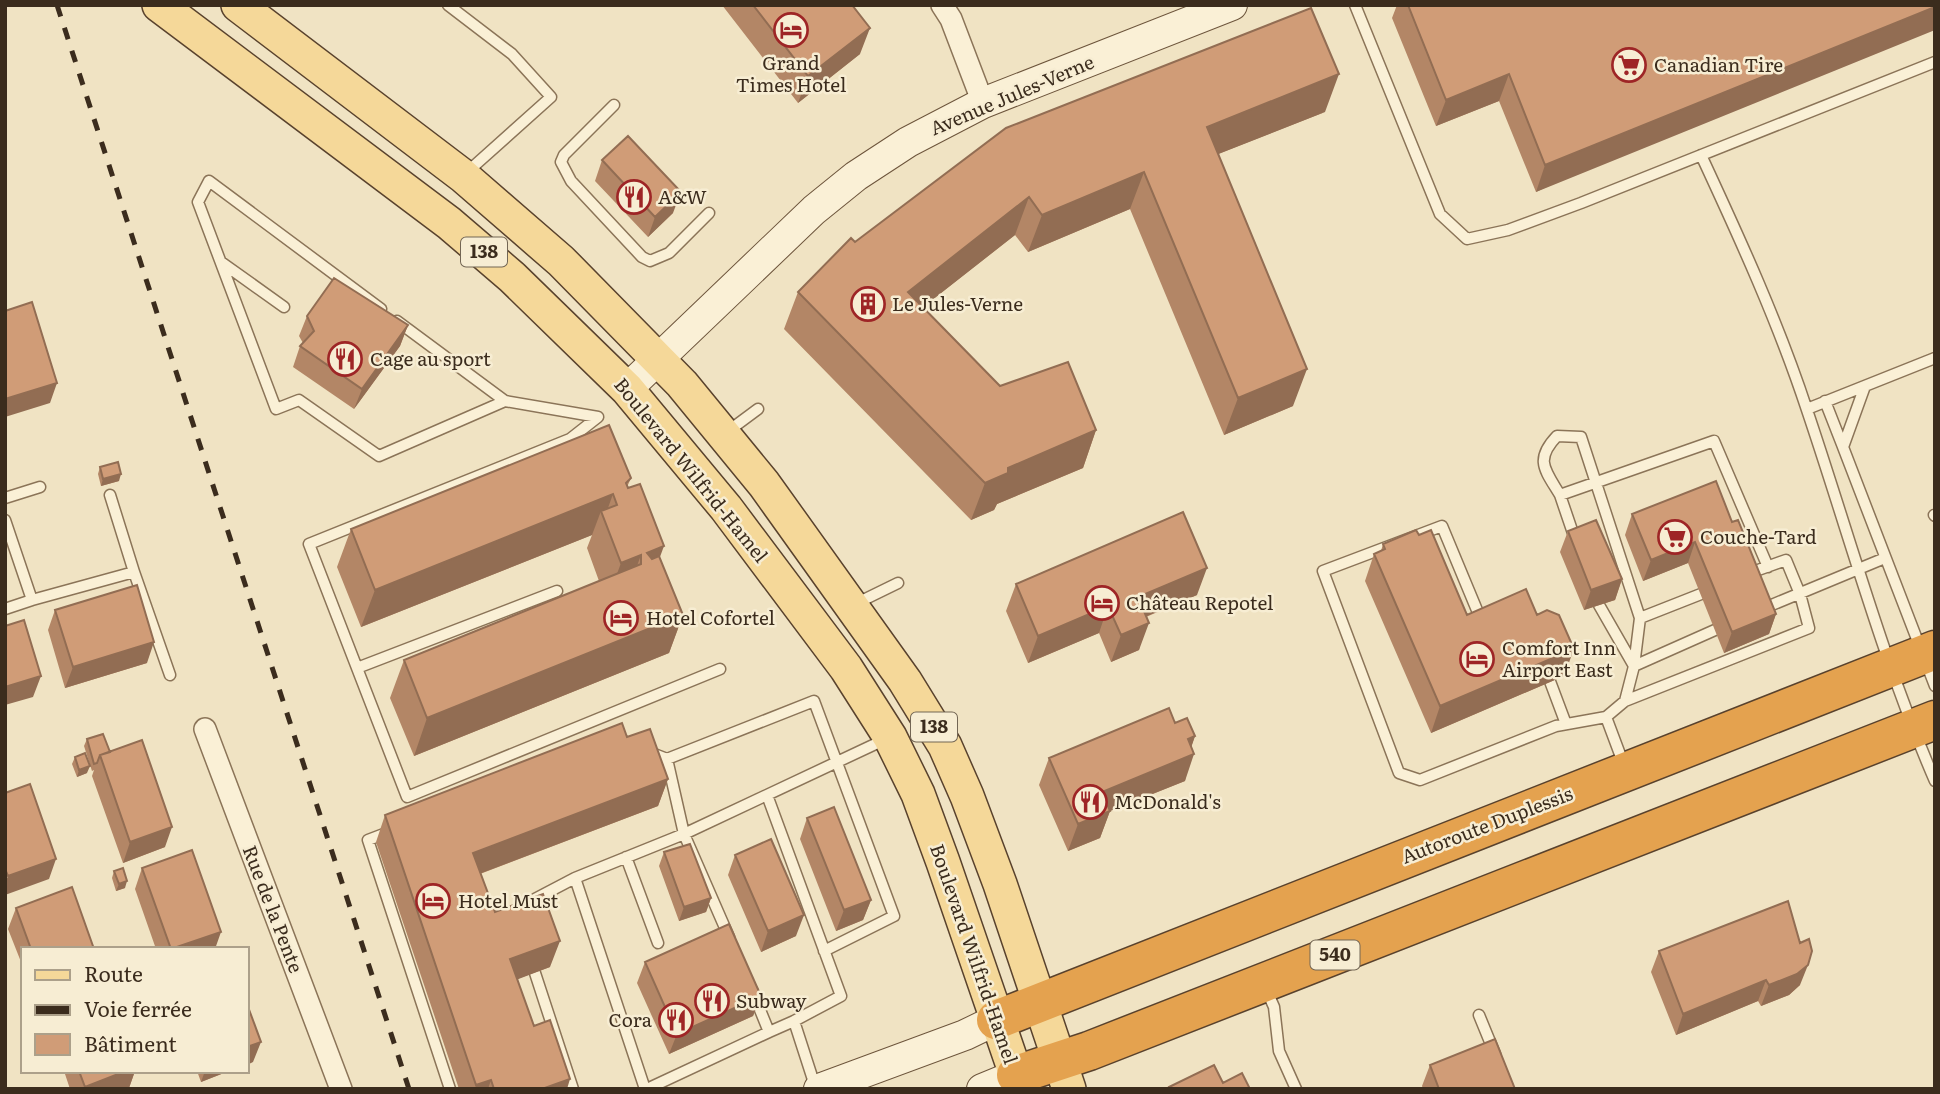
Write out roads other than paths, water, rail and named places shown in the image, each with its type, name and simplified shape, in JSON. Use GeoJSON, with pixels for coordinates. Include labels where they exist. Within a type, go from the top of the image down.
{"type":"FeatureCollection","features":[{"type":"Feature","properties":{"kind":"highway","name":"Autoroute Duplessis"},"geometry":{"type":"LineString","coordinates":[[996,1020],[1626,771],[1921,664]]}},
{"type":"Feature","properties":{"kind":"highway","name":"540"},"geometry":{"type":"LineString","coordinates":[[1007,1084],[1064,1075],[1264,983],[1924,724]]}},
{"type":"Feature","properties":{"kind":"main road","name":"Boulevard Wilfrid-Hamel"},"geometry":{"type":"LineString","coordinates":[[159,5],[469,240],[544,307],[627,389],[726,508],[846,668],[890,737],[918,794],[996,1020],[1007,1084]]}},
{"type":"Feature","properties":{"kind":"main road"},"geometry":{"type":"LineString","coordinates":[[238,5],[463,176],[561,261],[657,358],[724,434]]}},
{"type":"Feature","properties":{"kind":"main road","name":"138"},"geometry":{"type":"LineString","coordinates":[[724,434],[764,484],[905,681],[945,747],[967,796],[1064,1075]]}},
{"type":"Feature","properties":{"kind":"street"},"geometry":{"type":"LineString","coordinates":[[942,5],[951,19],[983,103]]}},
{"type":"Feature","properties":{"kind":"street","name":"Avenue Jules-Verne"},"geometry":{"type":"LineString","coordinates":[[627,389],[834,193],[908,142],[983,103],[1217,8]]}},
{"type":"Feature","properties":{"kind":"street","name":"Rue de la Pente"},"geometry":{"type":"LineString","coordinates":[[205,729],[341,1089]]}},
{"type":"Feature","properties":{"kind":"street"},"geometry":{"type":"LineString","coordinates":[[817,1089],[965,1035],[996,1020]]}},
{"type":"Feature","properties":{"kind":"lane"},"geometry":{"type":"LineString","coordinates":[[449,5],[512,54],[551,97],[463,176]]}},
{"type":"Feature","properties":{"kind":"lane"},"geometry":{"type":"LineString","coordinates":[[1355,5],[1440,214],[1467,239],[1507,230],[1935,62]]}},
{"type":"Feature","properties":{"kind":"lane"},"geometry":{"type":"LineString","coordinates":[[614,105],[564,155],[561,162],[571,181],[642,257],[650,261],[669,253],[709,213]]}},
{"type":"Feature","properties":{"kind":"lane"},"geometry":{"type":"LineString","coordinates":[[1702,155],[1760,281],[1807,409],[1857,569],[1921,664]]}},
{"type":"Feature","properties":{"kind":"lane"},"geometry":{"type":"LineString","coordinates":[[505,401],[379,456],[299,400],[276,409],[198,202],[208,181],[505,401],[598,417],[570,439],[309,544],[407,797],[720,669]]}},
{"type":"Feature","properties":{"kind":"lane"},"geometry":{"type":"LineString","coordinates":[[221,262],[284,307]]}},
{"type":"Feature","properties":{"kind":"lane"},"geometry":{"type":"LineString","coordinates":[[1807,409],[1935,358]]}},
{"type":"Feature","properties":{"kind":"lane"},"geometry":{"type":"LineString","coordinates":[[1843,447],[1865,386]]}},
{"type":"Feature","properties":{"kind":"lane"},"geometry":{"type":"LineString","coordinates":[[1825,401],[1885,558],[1921,664],[1924,724],[1935,781]]}},
{"type":"Feature","properties":{"kind":"lane"},"geometry":{"type":"LineString","coordinates":[[724,434],[758,409]]}},
{"type":"Feature","properties":{"kind":"lane"},"geometry":{"type":"LineString","coordinates":[[1577,545],[1560,495],[1542,465],[1545,448],[1557,436],[1581,437],[1640,618],[1634,666],[1625,701]]}},
{"type":"Feature","properties":{"kind":"lane"},"geometry":{"type":"LineString","coordinates":[[1560,495],[1598,484],[1714,441],[1768,566]]}},
{"type":"Feature","properties":{"kind":"lane"},"geometry":{"type":"LineString","coordinates":[[5,498],[40,487]]}},
{"type":"Feature","properties":{"kind":"lane"},"geometry":{"type":"LineString","coordinates":[[110,495],[170,675]]}},
{"type":"Feature","properties":{"kind":"lane"},"geometry":{"type":"LineString","coordinates":[[5,520],[32,600]]}},
{"type":"Feature","properties":{"kind":"lane"},"geometry":{"type":"LineString","coordinates":[[1504,622],[1479,615],[1442,526],[1323,572],[1399,773],[1420,780],[1566,724],[1606,717],[1625,701],[1809,628],[1800,594],[1786,560],[1745,575]]}},
{"type":"Feature","properties":{"kind":"lane"},"geometry":{"type":"LineString","coordinates":[[1759,611],[1885,558]]}},
{"type":"Feature","properties":{"kind":"lane"},"geometry":{"type":"LineString","coordinates":[[5,609],[134,572]]}},
{"type":"Feature","properties":{"kind":"lane"},"geometry":{"type":"LineString","coordinates":[[851,607],[898,583]]}},
{"type":"Feature","properties":{"kind":"lane"},"geometry":{"type":"LineString","coordinates":[[357,668],[557,591]]}},
{"type":"Feature","properties":{"kind":"lane"},"geometry":{"type":"LineString","coordinates":[[1640,618],[1701,594]]}},
{"type":"Feature","properties":{"kind":"lane"},"geometry":{"type":"LineString","coordinates":[[1599,605],[1634,666]]}},
{"type":"Feature","properties":{"kind":"lane"},"geometry":{"type":"LineString","coordinates":[[1634,666],[1715,630]]}},
{"type":"Feature","properties":{"kind":"lane"},"geometry":{"type":"LineString","coordinates":[[1539,654],[1566,724]]}},
{"type":"Feature","properties":{"kind":"lane"},"geometry":{"type":"LineString","coordinates":[[635,746],[667,759],[814,701],[839,761],[894,916],[824,951]]}},
{"type":"Feature","properties":{"kind":"lane"},"geometry":{"type":"LineString","coordinates":[[1606,717],[1626,771]]}},
{"type":"Feature","properties":{"kind":"lane"},"geometry":{"type":"LineString","coordinates":[[528,909],[533,900],[575,878],[684,834],[890,737]]}},
{"type":"Feature","properties":{"kind":"lane"},"geometry":{"type":"LineString","coordinates":[[667,759],[684,834],[732,944]]}},
{"type":"Feature","properties":{"kind":"lane"},"geometry":{"type":"LineString","coordinates":[[575,878],[646,1089],[841,996],[767,795]]}},
{"type":"Feature","properties":{"kind":"lane"},"geometry":{"type":"LineString","coordinates":[[406,825],[368,840],[450,1089]]}},
{"type":"Feature","properties":{"kind":"lane"},"geometry":{"type":"LineString","coordinates":[[626,857],[658,943]]}},
{"type":"Feature","properties":{"kind":"lane"},"geometry":{"type":"LineString","coordinates":[[535,973],[573,1089]]}},
{"type":"Feature","properties":{"kind":"lane"},"geometry":{"type":"LineString","coordinates":[[748,981],[769,1032]]}},
{"type":"Feature","properties":{"kind":"lane"},"geometry":{"type":"LineString","coordinates":[[1264,983],[1275,1007],[1279,1051],[1296,1089]]}},
{"type":"Feature","properties":{"kind":"lane"},"geometry":{"type":"LineString","coordinates":[[1479,1015],[1500,1064]]}},
{"type":"Feature","properties":{"kind":"lane"},"geometry":{"type":"LineString","coordinates":[[793,1021],[817,1089]]}},
{"type":"Feature","properties":{"kind":"railway"},"geometry":{"type":"LineString","coordinates":[[57,5],[409,1089]]}},
{"type":"Feature","properties":{"kind":"place","name":"Grand Times Hotel"},"geometry":{"type":"Point","coordinates":[791,30]}},
{"type":"Feature","properties":{"kind":"place","name":"Canadian Tire"},"geometry":{"type":"Point","coordinates":[1629,65]}},
{"type":"Feature","properties":{"kind":"place","name":"A&W"},"geometry":{"type":"Point","coordinates":[634,197]}},
{"type":"Feature","properties":{"kind":"place","name":"Le Jules-Verne"},"geometry":{"type":"Point","coordinates":[868,304]}},
{"type":"Feature","properties":{"kind":"place","name":"Cage au sport"},"geometry":{"type":"Point","coordinates":[345,359]}},
{"type":"Feature","properties":{"kind":"place","name":"Couche-Tard"},"geometry":{"type":"Point","coordinates":[1675,537]}},
{"type":"Feature","properties":{"kind":"place","name":"Château Repotel"},"geometry":{"type":"Point","coordinates":[1102,603]}},
{"type":"Feature","properties":{"kind":"place","name":"Hotel Cofortel"},"geometry":{"type":"Point","coordinates":[621,618]}},
{"type":"Feature","properties":{"kind":"place","name":"Comfort Inn Airport East"},"geometry":{"type":"Point","coordinates":[1477,659]}},
{"type":"Feature","properties":{"kind":"place","name":"McDonald's"},"geometry":{"type":"Point","coordinates":[1090,802]}},
{"type":"Feature","properties":{"kind":"place","name":"Hotel Must"},"geometry":{"type":"Point","coordinates":[433,901]}},
{"type":"Feature","properties":{"kind":"place","name":"Subway"},"geometry":{"type":"Point","coordinates":[712,1001]}},
{"type":"Feature","properties":{"kind":"place","name":"Cora"},"geometry":{"type":"Point","coordinates":[676,1020]}}]}
